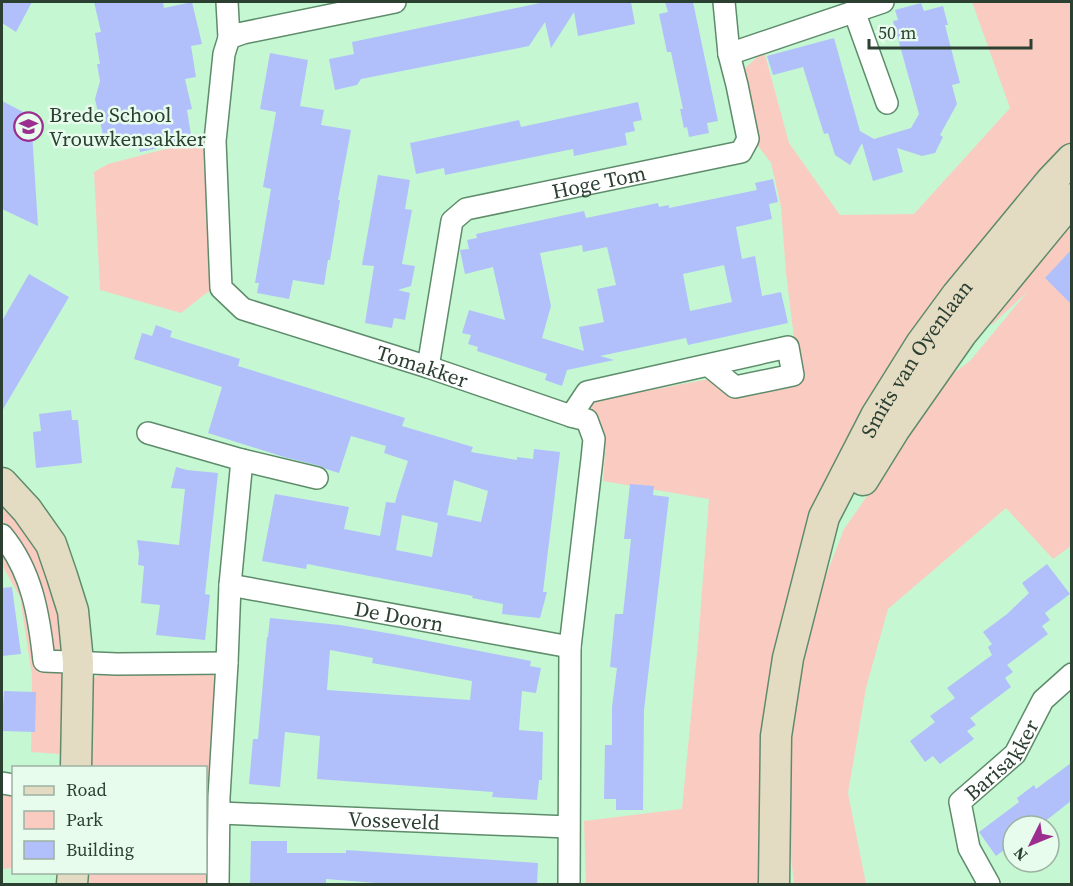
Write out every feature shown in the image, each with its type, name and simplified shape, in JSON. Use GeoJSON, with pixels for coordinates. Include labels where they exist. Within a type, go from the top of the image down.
{"type":"FeatureCollection","features":[{"type":"Feature","properties":{"kind":"main road","name":"Smits van Oyenlaan"},"geometry":{"type":"LineString","coordinates":[[776,881],[776,736],[788,658],[824,518],[876,416],[921,344],[957,295],[1071,159]]}},
{"type":"Feature","properties":{"kind":"main road","name":"Smits van Oyenlaan"},"geometry":{"type":"LineString","coordinates":[[807,582],[855,492],[894,430],[972,319],[1071,198]]}},
{"type":"Feature","properties":{"kind":"main road"},"geometry":{"type":"LineString","coordinates":[[2,483],[27,510],[51,544],[73,611],[78,662],[76,766]]}},
{"type":"Feature","properties":{"kind":"street","name":"Tomakker"},"geometry":{"type":"LineString","coordinates":[[227,2],[229,38],[224,54],[215,141],[221,288],[243,309],[587,420],[594,439],[570,647],[569,885]]}},
{"type":"Feature","properties":{"kind":"street"},"geometry":{"type":"LineString","coordinates":[[229,38],[243,33],[395,2]]}},
{"type":"Feature","properties":{"kind":"street","name":"Hoge Tom"},"geometry":{"type":"LineString","coordinates":[[428,367],[452,221],[466,209],[741,152],[748,140],[729,54],[724,2]]}},
{"type":"Feature","properties":{"kind":"street"},"geometry":{"type":"LineString","coordinates":[[729,54],[883,2]]}},
{"type":"Feature","properties":{"kind":"street"},"geometry":{"type":"LineString","coordinates":[[854,11],[887,103]]}},
{"type":"Feature","properties":{"kind":"street"},"geometry":{"type":"LineString","coordinates":[[571,416],[587,392],[708,365]]}},
{"type":"Feature","properties":{"kind":"street"},"geometry":{"type":"LineString","coordinates":[[148,433],[242,460],[317,478]]}},
{"type":"Feature","properties":{"kind":"street"},"geometry":{"type":"LineString","coordinates":[[218,885],[219,797],[230,585],[242,460]]}},
{"type":"Feature","properties":{"kind":"street"},"geometry":{"type":"LineString","coordinates":[[2,535],[11,546],[31,584],[44,661],[117,664],[227,663]]}},
{"type":"Feature","properties":{"kind":"street","name":"De Doorn"},"geometry":{"type":"LineString","coordinates":[[230,585],[570,647]]}},
{"type":"Feature","properties":{"kind":"street","name":"Barisakker"},"geometry":{"type":"LineString","coordinates":[[989,885],[969,848],[960,802],[1015,754],[1043,700],[1071,674]]}},
{"type":"Feature","properties":{"kind":"street","name":"Vosseveld"},"geometry":{"type":"LineString","coordinates":[[220,813],[568,827]]}},
{"type":"Feature","properties":{"kind":"green space"},"geometry":{"type":"Polygon","coordinates":[[[972,2],[1071,2],[1071,149],[945,301],[785,610],[765,700],[760,818],[764,884],[586,884],[584,821],[682,809],[709,499],[603,481],[606,438],[591,414],[592,401],[709,379],[799,378],[786,273],[781,207],[771,163],[756,143],[745,68],[764,51],[789,143],[840,215],[914,214],[1010,108],[972,2]]]}},
{"type":"Feature","properties":{"kind":"green space"},"geometry":{"type":"Polygon","coordinates":[[[211,137],[218,284],[181,313],[100,290],[94,172],[108,164],[211,137]]]}},
{"type":"Feature","properties":{"kind":"green space"},"geometry":{"type":"Polygon","coordinates":[[[1071,211],[1071,546],[1053,559],[1006,508],[888,609],[866,688],[848,793],[866,884],[794,884],[787,816],[794,702],[811,614],[844,529],[947,382],[955,372],[970,361],[1028,291],[993,324],[988,326],[980,322],[1071,211]]]}},
{"type":"Feature","properties":{"kind":"green space"},"geometry":{"type":"Polygon","coordinates":[[[2,493],[49,560],[70,675],[60,754],[31,752],[32,676],[20,597],[2,565],[2,493]]]}},
{"type":"Feature","properties":{"kind":"green space"},"geometry":{"type":"Polygon","coordinates":[[[218,667],[208,884],[80,884],[80,874],[207,874],[207,766],[87,766],[93,679],[107,668],[218,667]]]}},
{"type":"Feature","properties":{"kind":"green space"},"geometry":{"type":"Polygon","coordinates":[[[2,789],[12,791],[12,868],[2,869],[2,789]]]}},
{"type":"Feature","properties":{"kind":"building"},"geometry":{"type":"Polygon","coordinates":[[[2,2],[32,2],[16,32],[2,23],[2,2]]]}},
{"type":"Feature","properties":{"kind":"building"},"geometry":{"type":"Polygon","coordinates":[[[94,2],[163,2],[164,8],[192,2],[202,44],[191,46],[196,77],[185,79],[192,109],[187,110],[192,141],[140,152],[137,138],[105,144],[95,99],[100,81],[97,64],[100,64],[95,33],[101,32],[94,2]]]}},
{"type":"Feature","properties":{"kind":"building"},"geometry":{"type":"Polygon","coordinates":[[[540,2],[631,2],[635,24],[578,36],[574,12],[551,48],[545,22],[529,46],[361,79],[357,85],[335,90],[329,59],[354,54],[352,42],[540,2]]]}},
{"type":"Feature","properties":{"kind":"building"},"geometry":{"type":"Polygon","coordinates":[[[665,2],[693,2],[718,121],[707,123],[709,133],[689,137],[687,127],[684,128],[680,109],[683,109],[671,52],[667,52],[659,14],[668,12],[665,2]]]}},
{"type":"Feature","properties":{"kind":"building"},"geometry":{"type":"Polygon","coordinates":[[[921,3],[924,11],[943,6],[948,25],[945,25],[960,83],[952,85],[957,104],[940,135],[943,137],[935,153],[922,156],[897,148],[903,172],[873,181],[862,143],[850,165],[835,155],[828,133],[824,134],[803,67],[773,75],[767,56],[834,38],[860,131],[874,139],[911,128],[919,114],[893,21],[898,20],[895,10],[921,3]]]}},
{"type":"Feature","properties":{"kind":"building"},"geometry":{"type":"Polygon","coordinates":[[[270,53],[308,60],[300,106],[324,110],[321,125],[351,130],[324,285],[293,280],[289,299],[257,293],[259,283],[255,283],[271,189],[263,187],[276,112],[260,109],[270,53]]]}},
{"type":"Feature","properties":{"kind":"building"},"geometry":{"type":"Polygon","coordinates":[[[2,101],[31,116],[38,226],[2,209],[2,101]]]}},
{"type":"Feature","properties":{"kind":"building"},"geometry":{"type":"Polygon","coordinates":[[[638,102],[642,120],[633,122],[635,131],[625,133],[627,145],[574,156],[573,149],[445,175],[444,168],[416,174],[410,143],[519,120],[521,127],[638,102]]]}},
{"type":"Feature","properties":{"kind":"building"},"geometry":{"type":"Polygon","coordinates":[[[378,175],[410,180],[405,209],[412,210],[402,264],[415,266],[411,286],[398,290],[410,293],[405,320],[394,318],[392,328],[365,323],[374,266],[362,265],[378,175]]]}},
{"type":"Feature","properties":{"kind":"building"},"geometry":{"type":"Polygon","coordinates":[[[773,179],[778,202],[769,204],[772,219],[736,227],[742,259],[755,256],[762,296],[781,292],[788,323],[688,345],[686,338],[600,356],[614,360],[567,370],[562,386],[545,380],[547,374],[477,351],[478,347],[468,344],[471,335],[462,333],[469,310],[505,320],[493,267],[465,274],[460,250],[469,249],[467,240],[477,238],[476,234],[584,211],[586,218],[658,203],[659,207],[669,205],[669,208],[757,190],[755,183],[773,179]],[[582,245],[540,253],[551,306],[542,338],[584,351],[579,327],[604,322],[597,289],[616,285],[607,247],[583,252],[582,245]],[[724,265],[683,274],[690,311],[732,302],[724,265]]]}},
{"type":"Feature","properties":{"kind":"building"},"geometry":{"type":"Polygon","coordinates":[[[1071,250],[1071,304],[1045,278],[1071,250]]]}},
{"type":"Feature","properties":{"kind":"building"},"geometry":{"type":"Polygon","coordinates":[[[29,274],[69,297],[2,411],[2,321],[29,274]]]}},
{"type":"Feature","properties":{"kind":"building"},"geometry":{"type":"Polygon","coordinates":[[[156,325],[172,331],[170,337],[240,359],[238,366],[405,418],[402,426],[473,447],[471,452],[517,460],[517,457],[533,459],[534,449],[560,452],[543,592],[547,592],[540,618],[502,614],[503,604],[472,598],[473,596],[307,564],[306,569],[262,561],[275,494],[349,507],[344,529],[380,536],[386,502],[395,503],[408,461],[384,453],[386,446],[351,436],[339,473],[208,433],[222,387],[134,359],[142,333],[152,336],[156,325]],[[454,480],[447,515],[481,522],[488,491],[454,480]],[[402,515],[396,550],[432,557],[438,523],[402,515]]]}},
{"type":"Feature","properties":{"kind":"building"},"geometry":{"type":"Polygon","coordinates":[[[71,410],[72,420],[78,420],[82,463],[36,468],[33,432],[41,431],[39,414],[71,410]]]}},
{"type":"Feature","properties":{"kind":"building"},"geometry":{"type":"Polygon","coordinates":[[[176,467],[218,473],[205,594],[210,595],[205,640],[156,635],[160,605],[141,603],[144,566],[138,565],[137,540],[179,545],[185,489],[171,488],[176,467]]]}},
{"type":"Feature","properties":{"kind":"building"},"geometry":{"type":"Polygon","coordinates":[[[630,484],[654,486],[653,495],[669,497],[644,710],[643,810],[616,810],[616,799],[604,799],[605,745],[612,745],[612,707],[617,668],[610,667],[615,614],[623,614],[631,539],[624,539],[630,484]]]}},
{"type":"Feature","properties":{"kind":"building"},"geometry":{"type":"Polygon","coordinates":[[[1047,564],[1070,594],[1045,613],[1050,620],[1042,626],[1048,634],[1007,665],[1013,672],[1005,678],[1011,687],[970,718],[976,725],[967,731],[974,739],[940,764],[933,756],[925,762],[910,741],[935,722],[930,716],[955,698],[947,688],[992,655],[988,647],[992,644],[983,632],[1029,593],[1022,583],[1047,564]]]}},
{"type":"Feature","properties":{"kind":"building"},"geometry":{"type":"Polygon","coordinates":[[[12,587],[21,654],[2,656],[2,588],[12,587]]]}},
{"type":"Feature","properties":{"kind":"building"},"geometry":{"type":"Polygon","coordinates":[[[270,618],[340,625],[531,661],[530,666],[541,668],[536,693],[522,691],[519,730],[543,732],[542,780],[539,780],[537,800],[492,797],[493,792],[317,779],[320,736],[285,732],[280,787],[249,784],[253,739],[258,739],[270,618]],[[330,650],[327,690],[470,700],[472,681],[372,663],[373,658],[330,650]]]}},
{"type":"Feature","properties":{"kind":"building"},"geometry":{"type":"Polygon","coordinates":[[[4,691],[36,692],[35,732],[2,731],[4,691]]]}},
{"type":"Feature","properties":{"kind":"building"},"geometry":{"type":"Polygon","coordinates":[[[1071,763],[1071,801],[1054,814],[1003,814],[1019,802],[1017,798],[1034,785],[1036,789],[1071,763]]]}},
{"type":"Feature","properties":{"kind":"building"},"geometry":{"type":"Polygon","coordinates":[[[1001,816],[1001,852],[996,856],[979,832],[1001,816]]]}},
{"type":"Feature","properties":{"kind":"building"},"geometry":{"type":"Polygon","coordinates":[[[251,841],[287,841],[287,853],[346,853],[346,850],[538,863],[537,885],[401,885],[326,879],[326,885],[250,885],[251,841]]]}},
{"type":"Feature","properties":{"kind":"place","name":"Brede School Vrouwkensakker"},"geometry":{"type":"Point","coordinates":[28,126]}}]}
